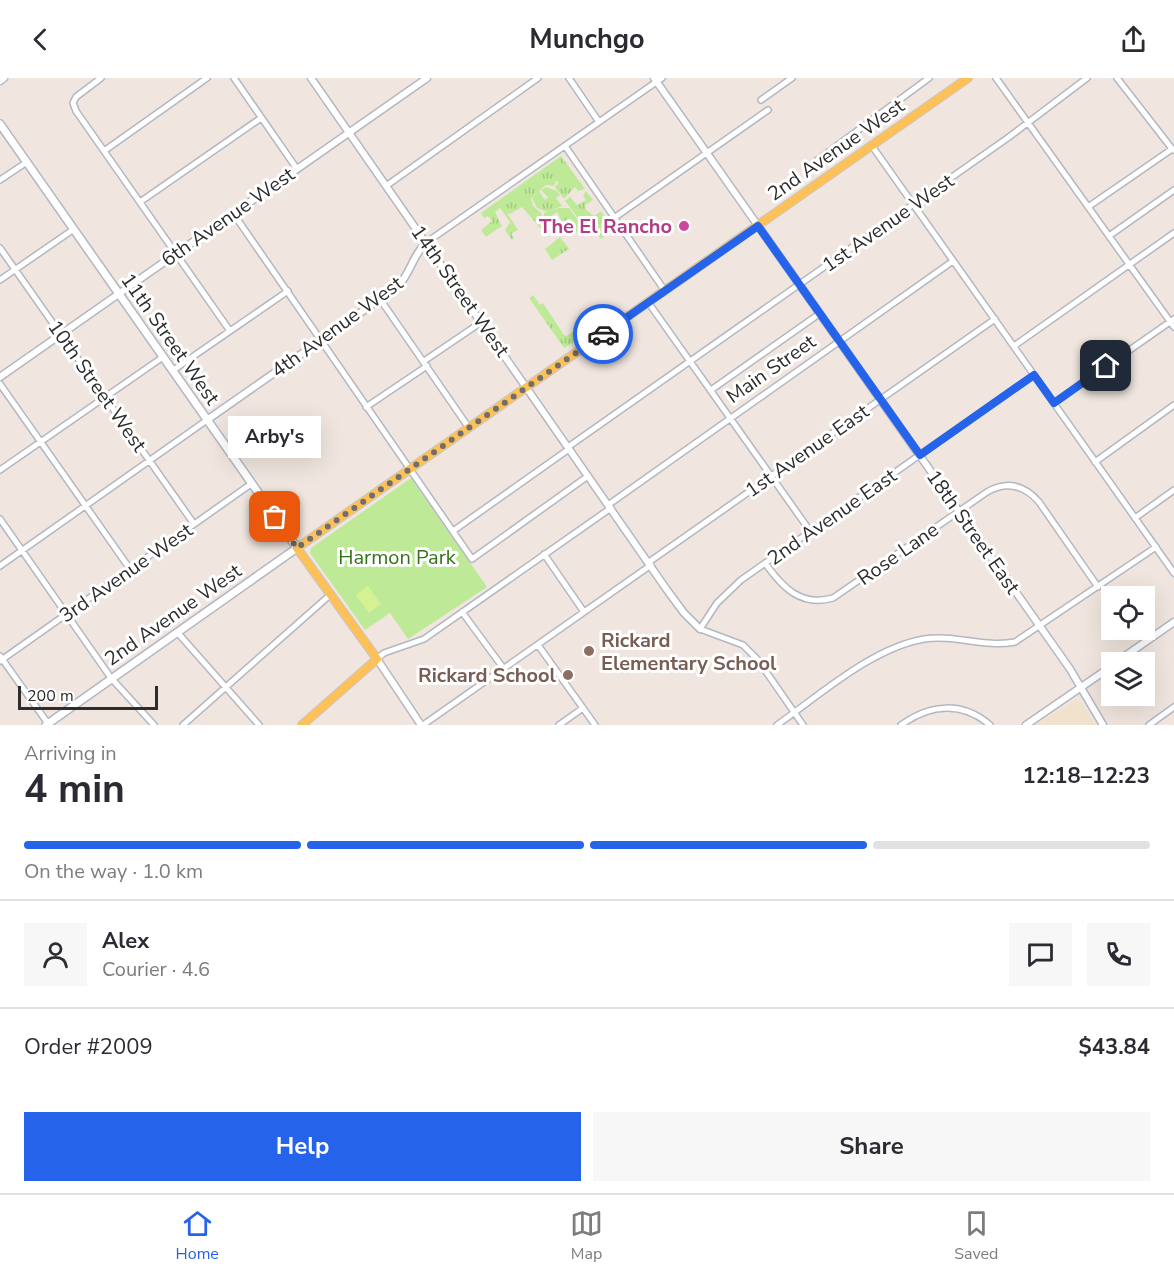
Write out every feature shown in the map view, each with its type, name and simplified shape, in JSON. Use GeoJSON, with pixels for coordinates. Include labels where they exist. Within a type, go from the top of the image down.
{"type":"FeatureCollection","features":[{"type":"Feature","properties":{"kind":"main road","name":"2nd Avenue West"},"geometry":{"type":"LineString","coordinates":[[48,724],[968,78]]}},
{"type":"Feature","properties":{"kind":"main road","name":"11th Street West"},"geometry":{"type":"LineString","coordinates":[[0,124],[251,484],[377,660]]}},
{"type":"Feature","properties":{"kind":"main road","name":"Main Street"},"geometry":{"type":"LineString","coordinates":[[302,725],[377,660]]}},
{"type":"Feature","properties":{"kind":"street"},"geometry":{"type":"LineString","coordinates":[[0,81],[4,78]]}},
{"type":"Feature","properties":{"kind":"street"},"geometry":{"type":"LineString","coordinates":[[101,78],[76,97],[73,103],[104,152],[230,331]]}},
{"type":"Feature","properties":{"kind":"street"},"geometry":{"type":"LineString","coordinates":[[104,152],[207,78]]}},
{"type":"Feature","properties":{"kind":"street"},"geometry":{"type":"LineString","coordinates":[[234,78],[297,169]]}},
{"type":"Feature","properties":{"kind":"street","name":"14th Street West"},"geometry":{"type":"LineString","coordinates":[[311,78],[483,321],[684,614],[700,629]]}},
{"type":"Feature","properties":{"kind":"street","name":"6th Avenue West"},"geometry":{"type":"LineString","coordinates":[[0,377],[427,78]]}},
{"type":"Feature","properties":{"kind":"street"},"geometry":{"type":"LineString","coordinates":[[386,186],[538,78]]}},
{"type":"Feature","properties":{"kind":"street"},"geometry":{"type":"LineString","coordinates":[[569,78],[599,122]]}},
{"type":"Feature","properties":{"kind":"street"},"geometry":{"type":"LineString","coordinates":[[761,100],[792,78]]}},
{"type":"Feature","properties":{"kind":"street"},"geometry":{"type":"LineString","coordinates":[[808,167],[929,78]]}},
{"type":"Feature","properties":{"kind":"street"},"geometry":{"type":"LineString","coordinates":[[996,78],[1173,323],[1054,403]]}},
{"type":"Feature","properties":{"kind":"street","name":"1st Avenue West"},"geometry":{"type":"LineString","coordinates":[[453,531],[1028,123],[1087,78]]}},
{"type":"Feature","properties":{"kind":"street"},"geometry":{"type":"LineString","coordinates":[[1088,207],[1173,151],[1118,78]]}},
{"type":"Feature","properties":{"kind":"street","name":"4th Avenue West"},"geometry":{"type":"LineString","coordinates":[[0,567],[402,283],[417,252],[427,243],[658,79]]}},
{"type":"Feature","properties":{"kind":"street","name":"18th Street East"},"geometry":{"type":"LineString","coordinates":[[658,79],[819,314],[1041,627],[1082,687],[1103,725]]}},
{"type":"Feature","properties":{"kind":"street"},"geometry":{"type":"LineString","coordinates":[[614,218],[768,110]]}},
{"type":"Feature","properties":{"kind":"street"},"geometry":{"type":"LineString","coordinates":[[140,202],[261,118]]}},
{"type":"Feature","properties":{"kind":"street"},"geometry":{"type":"LineString","coordinates":[[565,146],[665,291]]}},
{"type":"Feature","properties":{"kind":"street"},"geometry":{"type":"LineString","coordinates":[[872,146],[1174,573]]}},
{"type":"Feature","properties":{"kind":"street"},"geometry":{"type":"LineString","coordinates":[[0,180],[27,162]]}},
{"type":"Feature","properties":{"kind":"street"},"geometry":{"type":"LineString","coordinates":[[1109,236],[1174,190]]}},
{"type":"Feature","properties":{"kind":"street"},"geometry":{"type":"LineString","coordinates":[[233,213],[472,559],[588,476]]}},
{"type":"Feature","properties":{"kind":"street"},"geometry":{"type":"LineString","coordinates":[[0,280],[74,229]]}},
{"type":"Feature","properties":{"kind":"street"},"geometry":{"type":"LineString","coordinates":[[1014,346],[1174,233]]}},
{"type":"Feature","properties":{"kind":"street","name":"10th Street West"},"geometry":{"type":"LineString","coordinates":[[0,248],[194,524]]}},
{"type":"Feature","properties":{"kind":"street","name":"Main Street"},"geometry":{"type":"LineString","coordinates":[[377,660],[384,653],[417,643],[462,612],[730,418],[953,261]]}},
{"type":"Feature","properties":{"kind":"street"},"geometry":{"type":"LineString","coordinates":[[172,371],[288,291]]}},
{"type":"Feature","properties":{"kind":"street"},"geometry":{"type":"LineString","coordinates":[[380,299],[469,428]]}},
{"type":"Feature","properties":{"kind":"street"},"geometry":{"type":"LineString","coordinates":[[648,302],[810,531]]}},
{"type":"Feature","properties":{"kind":"street"},"geometry":{"type":"LineString","coordinates":[[711,390],[819,314]]}},
{"type":"Feature","properties":{"kind":"street","name":"1st Avenue East"},"geometry":{"type":"LineString","coordinates":[[422,725],[995,319]]}},
{"type":"Feature","properties":{"kind":"street"},"geometry":{"type":"LineString","coordinates":[[366,407],[483,321]]}},
{"type":"Feature","properties":{"kind":"street"},"geometry":{"type":"LineString","coordinates":[[0,470],[163,357]]}},
{"type":"Feature","properties":{"kind":"street","name":"2nd Avenue East"},"geometry":{"type":"LineString","coordinates":[[700,629],[724,594],[810,531],[1034,375]]}},
{"type":"Feature","properties":{"kind":"street"},"geometry":{"type":"LineString","coordinates":[[0,384],[130,569]]}},
{"type":"Feature","properties":{"kind":"street"},"geometry":{"type":"LineString","coordinates":[[1095,462],[1174,405]]}},
{"type":"Feature","properties":{"kind":"street","name":"3rd Avenue West"},"geometry":{"type":"LineString","coordinates":[[1,659],[251,484]]}},
{"type":"Feature","properties":{"kind":"street","name":"Rose Lane"},"geometry":{"type":"LineString","coordinates":[[765,563],[786,590],[808,601],[820,602],[845,591],[995,488],[1017,486],[1030,492],[1098,587]]}},
{"type":"Feature","properties":{"kind":"street"},"geometry":{"type":"LineString","coordinates":[[1135,518],[1174,490]]}},
{"type":"Feature","properties":{"kind":"street"},"geometry":{"type":"LineString","coordinates":[[0,519],[111,678],[154,725]]}},
{"type":"Feature","properties":{"kind":"street"},"geometry":{"type":"LineString","coordinates":[[777,725],[878,655],[898,646],[948,637],[999,645],[1015,642],[1041,627],[1156,547]]}},
{"type":"Feature","properties":{"kind":"street"},"geometry":{"type":"LineString","coordinates":[[544,554],[584,612]]}},
{"type":"Feature","properties":{"kind":"street"},"geometry":{"type":"LineString","coordinates":[[183,725],[330,595]]}},
{"type":"Feature","properties":{"kind":"street"},"geometry":{"type":"LineString","coordinates":[[462,612],[504,669]]}},
{"type":"Feature","properties":{"kind":"street"},"geometry":{"type":"LineString","coordinates":[[1131,652],[1174,622]]}},
{"type":"Feature","properties":{"kind":"street"},"geometry":{"type":"LineString","coordinates":[[700,629],[743,645],[758,660],[802,725]]}},
{"type":"Feature","properties":{"kind":"street"},"geometry":{"type":"LineString","coordinates":[[177,632],[259,725]]}},
{"type":"Feature","properties":{"kind":"street"},"geometry":{"type":"LineString","coordinates":[[538,645],[595,725]]}},
{"type":"Feature","properties":{"kind":"street"},"geometry":{"type":"LineString","coordinates":[[1,659],[48,724]]}},
{"type":"Feature","properties":{"kind":"street"},"geometry":{"type":"LineString","coordinates":[[377,660],[422,725]]}},
{"type":"Feature","properties":{"kind":"street"},"geometry":{"type":"LineString","coordinates":[[1026,725],[1101,674]]}},
{"type":"Feature","properties":{"kind":"street"},"geometry":{"type":"LineString","coordinates":[[901,725],[923,711],[942,707],[978,714],[990,725]]}},
{"type":"Feature","properties":{"kind":"street"},"geometry":{"type":"LineString","coordinates":[[1149,725],[1174,707]]}},
{"type":"Feature","properties":{"kind":"street"},"geometry":{"type":"LineString","coordinates":[[560,725],[584,708]]}},
{"type":"Feature","properties":{"kind":"shaded area"},"geometry":{"type":"Polygon","coordinates":[[[1078,699],[1096,725],[1035,725],[1078,699]]]}},
{"type":"Feature","properties":{"kind":"green space"},"geometry":{"type":"Polygon","coordinates":[[[561,156],[585,189],[578,191],[575,187],[564,199],[555,187],[559,182],[556,181],[554,186],[546,185],[531,198],[533,206],[541,213],[545,227],[543,224],[541,229],[522,207],[510,214],[507,213],[518,230],[511,234],[514,238],[512,240],[505,230],[510,222],[500,208],[495,212],[502,226],[486,237],[481,230],[492,221],[488,216],[484,218],[481,213],[561,156]]]}},
{"type":"Feature","properties":{"kind":"green space"},"geometry":{"type":"Polygon","coordinates":[[[546,187],[557,191],[560,195],[556,198],[562,206],[547,212],[537,208],[532,198],[539,191],[545,200],[548,197],[541,190],[546,187]]]}},
{"type":"Feature","properties":{"kind":"green space"},"geometry":{"type":"Polygon","coordinates":[[[586,191],[593,200],[585,205],[586,210],[594,216],[601,211],[613,229],[601,239],[594,229],[581,222],[565,201],[570,197],[577,205],[586,200],[583,196],[586,191]]]}},
{"type":"Feature","properties":{"kind":"green space"},"geometry":{"type":"Polygon","coordinates":[[[559,208],[569,208],[580,223],[576,234],[572,229],[575,226],[570,218],[563,223],[557,212],[547,219],[551,225],[549,227],[543,220],[544,213],[559,208]]]}},
{"type":"Feature","properties":{"kind":"green space"},"geometry":{"type":"Polygon","coordinates":[[[560,237],[569,249],[552,260],[545,249],[560,237]]]}},
{"type":"Feature","properties":{"kind":"green space"},"geometry":{"type":"Polygon","coordinates":[[[533,295],[540,305],[543,303],[564,335],[567,336],[579,327],[577,324],[582,321],[591,332],[564,348],[529,298],[533,295]]]}},
{"type":"Feature","properties":{"kind":"green space","name":"Harmon Park"},"geometry":{"type":"Polygon","coordinates":[[[411,478],[487,587],[408,639],[390,613],[365,630],[310,553],[311,548],[411,478]]]}},
{"type":"Feature","properties":{"kind":"green space"},"geometry":{"type":"Polygon","coordinates":[[[368,586],[381,604],[369,613],[356,595],[368,586]]]}},
{"type":"Feature","properties":{"kind":"way so far"},"geometry":{"type":"LineString","coordinates":[[275,517],[297,548],[603,334]]}},
{"type":"Feature","properties":{"kind":"place","name":"The El Rancho"},"geometry":{"type":"Point","coordinates":[684,226]}},
{"type":"Feature","properties":{"kind":"place","name":"Arby's"},"geometry":{"type":"Point","coordinates":[275,517]}},
{"type":"Feature","properties":{"kind":"place","name":"Rickard Elementary School"},"geometry":{"type":"Point","coordinates":[589,651]}},
{"type":"Feature","properties":{"kind":"place","name":"Rickard School"},"geometry":{"type":"Point","coordinates":[568,675]}},
{"type":"Feature","properties":{"kind":"route"},"geometry":{"type":"LineString","coordinates":[[603,334],[758,226],[920,455],[1034,375],[1054,403],[1106,366]]}}]}
